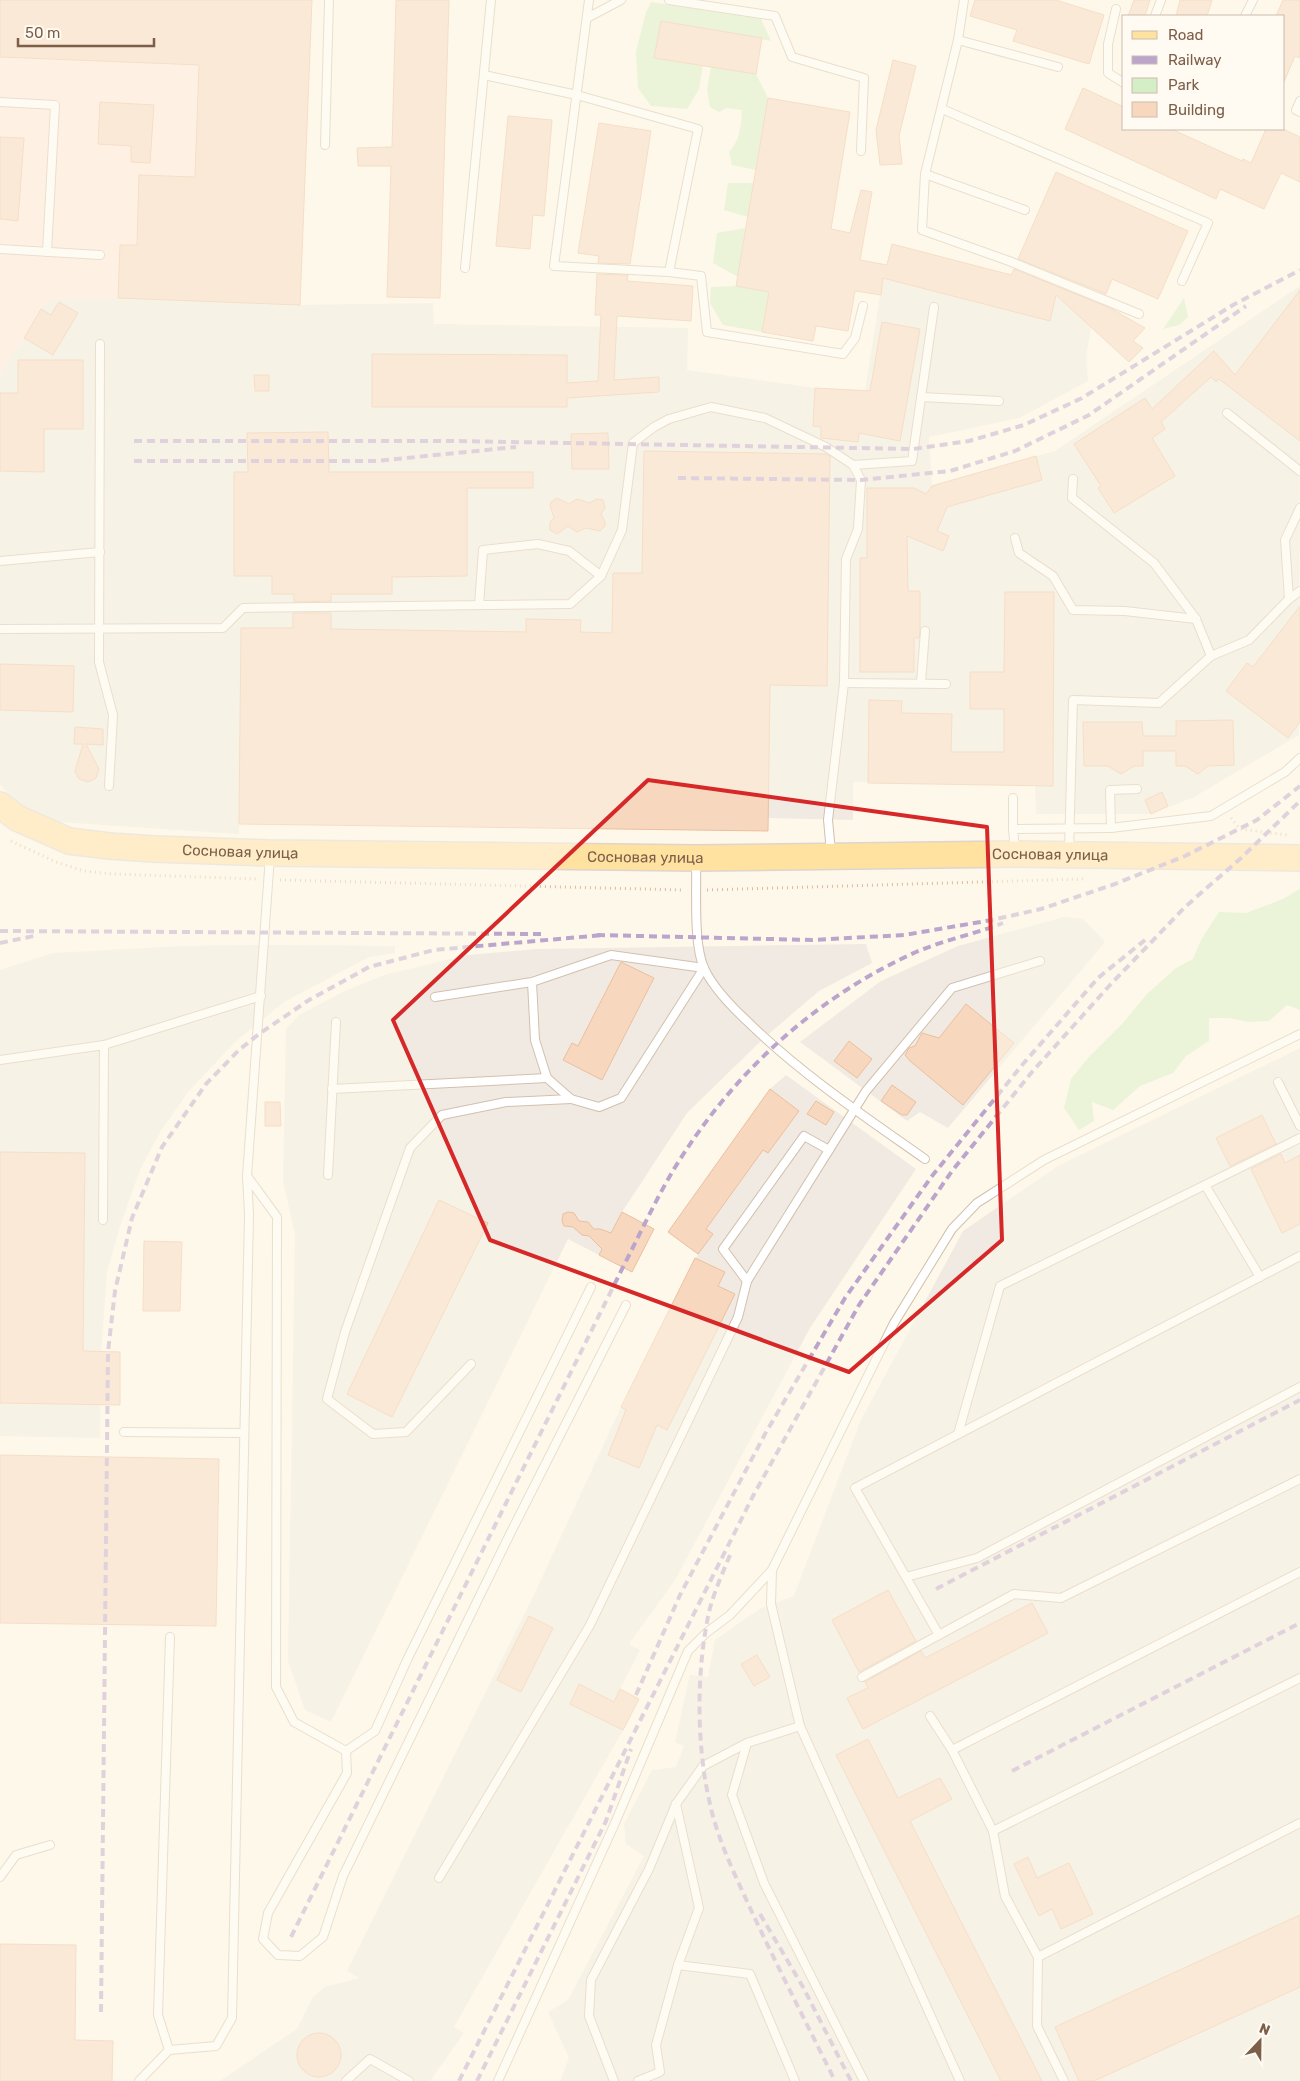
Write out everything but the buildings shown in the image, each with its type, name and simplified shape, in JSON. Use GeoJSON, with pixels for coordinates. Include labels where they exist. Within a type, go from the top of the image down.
{"type":"FeatureCollection","features":[{"type":"Feature","properties":{"kind":"main road","name":"Сосновая улица"},"geometry":{"type":"LineString","coordinates":[[0,805],[17,818],[68,841],[154,849],[270,853],[696,858],[831,858],[1015,854],[1300,858]]}},
{"type":"Feature","properties":{"kind":"lane"},"geometry":{"type":"LineString","coordinates":[[325,144],[329,0]]}},
{"type":"Feature","properties":{"kind":"lane"},"geometry":{"type":"LineString","coordinates":[[465,268],[491,0]]}},
{"type":"Feature","properties":{"kind":"lane"},"geometry":{"type":"LineString","coordinates":[[588,0],[554,266],[669,272],[701,276],[707,332],[842,354],[855,338],[863,306]]}},
{"type":"Feature","properties":{"kind":"lane"},"geometry":{"type":"LineString","coordinates":[[587,18],[620,0]]}},
{"type":"Feature","properties":{"kind":"lane"},"geometry":{"type":"LineString","coordinates":[[669,0],[774,16],[792,57],[864,78],[861,152]]}},
{"type":"Feature","properties":{"kind":"lane"},"geometry":{"type":"LineString","coordinates":[[964,0],[958,40],[925,174],[922,230],[1009,261],[1139,314]]}},
{"type":"Feature","properties":{"kind":"lane"},"geometry":{"type":"LineString","coordinates":[[1155,15],[1161,0]]}},
{"type":"Feature","properties":{"kind":"lane"},"geometry":{"type":"LineString","coordinates":[[1246,15],[1253,0]]}},
{"type":"Feature","properties":{"kind":"lane"},"geometry":{"type":"LineString","coordinates":[[1116,9],[1108,44],[1108,73],[1122,82]]}},
{"type":"Feature","properties":{"kind":"lane"},"geometry":{"type":"LineString","coordinates":[[958,40],[1058,67]]}},
{"type":"Feature","properties":{"kind":"lane"},"geometry":{"type":"LineString","coordinates":[[484,76],[577,95],[698,129],[669,272]]}},
{"type":"Feature","properties":{"kind":"lane"},"geometry":{"type":"LineString","coordinates":[[1300,101],[1296,110],[1300,112]]}},
{"type":"Feature","properties":{"kind":"lane"},"geometry":{"type":"LineString","coordinates":[[0,102],[55,105],[47,252]]}},
{"type":"Feature","properties":{"kind":"lane"},"geometry":{"type":"LineString","coordinates":[[942,109],[1208,223],[1182,280]]}},
{"type":"Feature","properties":{"kind":"lane"},"geometry":{"type":"LineString","coordinates":[[925,174],[1025,210]]}},
{"type":"Feature","properties":{"kind":"lane"},"geometry":{"type":"LineString","coordinates":[[0,249],[100,255]]}},
{"type":"Feature","properties":{"kind":"lane"},"geometry":{"type":"LineString","coordinates":[[854,465],[912,461],[934,307]]}},
{"type":"Feature","properties":{"kind":"lane"},"geometry":{"type":"LineString","coordinates":[[100,344],[99,662],[113,715],[109,786]]}},
{"type":"Feature","properties":{"kind":"lane"},"geometry":{"type":"LineString","coordinates":[[921,397],[999,401]]}},
{"type":"Feature","properties":{"kind":"lane"},"geometry":{"type":"LineString","coordinates":[[0,629],[223,628],[243,608],[570,604],[601,576],[622,530],[633,443],[654,427],[669,419],[711,407],[765,418],[826,447],[854,465],[861,480],[858,529],[846,559],[844,683],[828,820],[831,858]]}},
{"type":"Feature","properties":{"kind":"lane"},"geometry":{"type":"LineString","coordinates":[[1227,412],[1300,471]]}},
{"type":"Feature","properties":{"kind":"lane"},"geometry":{"type":"LineString","coordinates":[[1073,479],[1072,498],[1154,563],[1196,619],[1211,656]]}},
{"type":"Feature","properties":{"kind":"lane"},"geometry":{"type":"LineString","coordinates":[[1289,599],[1285,540],[1300,508]]}},
{"type":"Feature","properties":{"kind":"lane"},"geometry":{"type":"LineString","coordinates":[[1015,538],[1019,553],[1054,576],[1073,610],[1125,611],[1196,619]]}},
{"type":"Feature","properties":{"kind":"lane"},"geometry":{"type":"LineString","coordinates":[[479,605],[483,550],[538,544],[569,551],[601,576]]}},
{"type":"Feature","properties":{"kind":"lane"},"geometry":{"type":"LineString","coordinates":[[0,561],[100,552]]}},
{"type":"Feature","properties":{"kind":"lane"},"geometry":{"type":"LineString","coordinates":[[1069,855],[1073,700],[1159,704],[1211,656],[1249,640],[1289,599],[1300,592]]}},
{"type":"Feature","properties":{"kind":"lane"},"geometry":{"type":"LineString","coordinates":[[921,683],[925,631]]}},
{"type":"Feature","properties":{"kind":"lane"},"geometry":{"type":"LineString","coordinates":[[844,683],[946,684]]}},
{"type":"Feature","properties":{"kind":"lane"},"geometry":{"type":"LineString","coordinates":[[1013,829],[1111,828],[1211,816],[1285,772],[1300,758]]}},
{"type":"Feature","properties":{"kind":"lane"},"geometry":{"type":"LineString","coordinates":[[1111,828],[1110,790],[1136,789]]}},
{"type":"Feature","properties":{"kind":"lane"},"geometry":{"type":"LineString","coordinates":[[1013,798],[1015,854]]}},
{"type":"Feature","properties":{"kind":"lane"},"geometry":{"type":"LineString","coordinates":[[139,2081],[170,2050],[216,2046],[232,2018],[249,1215],[248,1176],[270,853]]}},
{"type":"Feature","properties":{"kind":"lane"},"geometry":{"type":"LineString","coordinates":[[696,858],[698,938],[704,968],[726,1001],[772,1046],[855,1110],[925,1159]]}},
{"type":"Feature","properties":{"kind":"lane"},"geometry":{"type":"LineString","coordinates":[[435,997],[532,982],[611,955],[704,968]]}},
{"type":"Feature","properties":{"kind":"lane"},"geometry":{"type":"LineString","coordinates":[[439,1878],[590,1625],[738,1316],[747,1281],[866,1091],[952,988],[1040,961]]}},
{"type":"Feature","properties":{"kind":"lane"},"geometry":{"type":"LineString","coordinates":[[471,1364],[406,1432],[373,1434],[327,1399],[345,1332],[410,1148],[442,1114],[506,1102],[571,1100],[599,1108],[621,1098],[704,968]]}},
{"type":"Feature","properties":{"kind":"lane"},"geometry":{"type":"LineString","coordinates":[[532,982],[535,1040],[547,1078],[571,1100]]}},
{"type":"Feature","properties":{"kind":"lane"},"geometry":{"type":"LineString","coordinates":[[0,1060],[104,1045],[261,996]]}},
{"type":"Feature","properties":{"kind":"lane"},"geometry":{"type":"LineString","coordinates":[[328,1175],[336,1022]]}},
{"type":"Feature","properties":{"kind":"lane"},"geometry":{"type":"LineString","coordinates":[[498,2081],[615,1823],[688,1650],[706,1632],[730,1615],[772,1570],[894,1323],[952,1229],[977,1203],[1044,1160],[1300,1034]]}},
{"type":"Feature","properties":{"kind":"lane"},"geometry":{"type":"LineString","coordinates":[[103,1220],[104,1045]]}},
{"type":"Feature","properties":{"kind":"lane"},"geometry":{"type":"LineString","coordinates":[[332,1089],[547,1078]]}},
{"type":"Feature","properties":{"kind":"lane"},"geometry":{"type":"LineString","coordinates":[[1278,1082],[1300,1126]]}},
{"type":"Feature","properties":{"kind":"lane"},"geometry":{"type":"LineString","coordinates":[[747,1281],[723,1249],[804,1136],[829,1150]]}},
{"type":"Feature","properties":{"kind":"lane"},"geometry":{"type":"LineString","coordinates":[[958,1434],[1000,1286],[1300,1138]]}},
{"type":"Feature","properties":{"kind":"lane"},"geometry":{"type":"LineString","coordinates":[[248,1176],[277,1217],[276,1687],[294,1722],[346,1751]]}},
{"type":"Feature","properties":{"kind":"lane"},"geometry":{"type":"LineString","coordinates":[[1205,1186],[1260,1277]]}},
{"type":"Feature","properties":{"kind":"lane"},"geometry":{"type":"LineString","coordinates":[[939,1635],[855,1488],[1300,1256]]}},
{"type":"Feature","properties":{"kind":"lane"},"geometry":{"type":"LineString","coordinates":[[346,1751],[375,1731],[417,1640],[591,1287]]}},
{"type":"Feature","properties":{"kind":"lane"},"geometry":{"type":"LineString","coordinates":[[346,1751],[347,1772],[268,1913],[263,1939],[278,1955],[300,1956],[323,1937],[343,1876],[509,1536],[626,1304]]}},
{"type":"Feature","properties":{"kind":"lane"},"geometry":{"type":"LineString","coordinates":[[906,1577],[977,1558],[1300,1387]]}},
{"type":"Feature","properties":{"kind":"lane"},"geometry":{"type":"LineString","coordinates":[[124,1432],[244,1432]]}},
{"type":"Feature","properties":{"kind":"lane"},"geometry":{"type":"LineString","coordinates":[[862,1677],[1014,1594],[1061,1598],[1300,1480]]}},
{"type":"Feature","properties":{"kind":"lane"},"geometry":{"type":"LineString","coordinates":[[772,1570],[771,1604],[800,1726],[960,2081]]}},
{"type":"Feature","properties":{"kind":"lane"},"geometry":{"type":"LineString","coordinates":[[952,1750],[1300,1572]]}},
{"type":"Feature","properties":{"kind":"lane"},"geometry":{"type":"LineString","coordinates":[[170,1637],[158,2015],[170,2050]]}},
{"type":"Feature","properties":{"kind":"lane"},"geometry":{"type":"LineString","coordinates":[[992,1831],[1300,1678]]}},
{"type":"Feature","properties":{"kind":"lane"},"geometry":{"type":"LineString","coordinates":[[930,1716],[952,1750],[992,1831],[1005,1896],[1038,1957],[1037,2026],[1064,2081]]}},
{"type":"Feature","properties":{"kind":"lane"},"geometry":{"type":"LineString","coordinates":[[614,2081],[590,2016],[591,1980],[649,1870],[676,1804],[703,1766],[747,1743],[800,1726]]}},
{"type":"Feature","properties":{"kind":"lane"},"geometry":{"type":"LineString","coordinates":[[747,1743],[732,1795],[764,1883],[864,2081]]}},
{"type":"Feature","properties":{"kind":"lane"},"geometry":{"type":"LineString","coordinates":[[638,2081],[660,2072],[656,2045],[678,1965],[699,1908],[676,1804]]}},
{"type":"Feature","properties":{"kind":"lane"},"geometry":{"type":"LineString","coordinates":[[1038,1957],[1300,1823]]}},
{"type":"Feature","properties":{"kind":"lane"},"geometry":{"type":"LineString","coordinates":[[0,1877],[16,1855],[50,1845]]}},
{"type":"Feature","properties":{"kind":"lane"},"geometry":{"type":"LineString","coordinates":[[678,1965],[750,1974],[795,2081]]}},
{"type":"Feature","properties":{"kind":"lane"},"geometry":{"type":"LineString","coordinates":[[346,2081],[370,2059],[409,2081]]}},
{"type":"Feature","properties":{"kind":"highlighted area"},"geometry":{"type":"Polygon","coordinates":[[[648,780],[987,827],[1002,1240],[849,1372],[490,1240],[393,1020],[648,780]]]}},
{"type":"Feature","properties":{"kind":"shaded area"},"geometry":{"type":"Polygon","coordinates":[[[0,0],[312,0],[300,305],[118,298],[41,309],[0,375],[0,0]]]}},
{"type":"Feature","properties":{"kind":"shaded area"},"geometry":{"type":"Polygon","coordinates":[[[892,244],[1041,282],[1039,291],[1056,295],[1091,327],[1086,358],[1088,381],[1019,418],[929,437],[932,485],[1055,451],[1300,286],[1299,735],[1194,797],[1151,814],[1036,814],[1035,785],[853,782],[853,820],[768,818],[768,831],[239,824],[239,834],[59,822],[14,802],[0,784],[0,375],[48,299],[118,298],[300,305],[433,303],[434,324],[688,328],[687,370],[815,388],[865,390],[883,278],[892,244]]]}},
{"type":"Feature","properties":{"kind":"shaded area"},"geometry":{"type":"Polygon","coordinates":[[[1064,917],[1083,919],[1105,942],[948,1128],[920,1112],[907,1121],[800,1042],[881,981],[958,946],[1064,917]]]}},
{"type":"Feature","properties":{"kind":"shaded area"},"geometry":{"type":"Polygon","coordinates":[[[866,944],[872,963],[819,991],[764,1038],[687,1113],[622,1212],[599,1255],[568,1239],[331,1722],[305,1710],[288,1661],[295,1235],[283,1181],[286,1029],[299,1015],[345,991],[387,974],[468,955],[537,949],[866,944]]]}},
{"type":"Feature","properties":{"kind":"shaded area"},"geometry":{"type":"Polygon","coordinates":[[[183,946],[395,946],[395,953],[369,957],[284,1002],[235,1042],[189,1091],[160,1132],[140,1170],[120,1226],[107,1272],[101,1352],[100,1438],[0,1436],[0,970],[53,953],[183,946]]]}},
{"type":"Feature","properties":{"kind":"shaded area"},"geometry":{"type":"Polygon","coordinates":[[[1300,1048],[1300,2081],[560,2081],[569,2058],[548,2012],[568,2000],[644,1856],[626,1844],[624,1824],[652,1770],[676,1767],[684,1746],[675,1742],[690,1675],[708,1677],[715,1640],[761,1608],[794,1596],[860,1422],[963,1231],[1058,1166],[1300,1048]]]}},
{"type":"Feature","properties":{"kind":"shaded area"},"geometry":{"type":"Polygon","coordinates":[[[786,1075],[916,1169],[810,1328],[675,1580],[629,1644],[640,1650],[620,1689],[639,1699],[454,2027],[464,2033],[430,2081],[220,2081],[297,2029],[313,1997],[325,1987],[360,1978],[347,1971],[533,1597],[621,1407],[698,1254],[668,1232],[770,1089],[786,1075]]]}},
{"type":"Feature","properties":{"kind":"green space"},"geometry":{"type":"Polygon","coordinates":[[[651,2],[761,19],[771,41],[661,21],[655,57],[703,65],[699,89],[687,109],[651,106],[638,88],[636,52],[646,12],[651,2]]]}},
{"type":"Feature","properties":{"kind":"green space"},"geometry":{"type":"Polygon","coordinates":[[[711,67],[756,74],[768,98],[756,170],[732,165],[729,152],[738,138],[742,110],[726,108],[719,112],[710,107],[707,90],[711,67]]]}},
{"type":"Feature","properties":{"kind":"green space"},"geometry":{"type":"Polygon","coordinates":[[[728,183],[754,183],[748,217],[724,210],[728,183]]]}},
{"type":"Feature","properties":{"kind":"green space"},"geometry":{"type":"Polygon","coordinates":[[[746,228],[738,277],[713,263],[717,233],[746,228]]]}},
{"type":"Feature","properties":{"kind":"green space"},"geometry":{"type":"Polygon","coordinates":[[[736,286],[769,292],[762,332],[723,325],[710,303],[711,287],[736,286]]]}},
{"type":"Feature","properties":{"kind":"green space"},"geometry":{"type":"Polygon","coordinates":[[[1184,298],[1188,317],[1179,325],[1163,329],[1184,298]]]}},
{"type":"Feature","properties":{"kind":"green space"},"geometry":{"type":"Polygon","coordinates":[[[1300,889],[1300,1010],[1287,1005],[1269,1021],[1248,1022],[1229,1018],[1209,1018],[1209,1041],[1186,1056],[1173,1073],[1140,1086],[1113,1110],[1092,1102],[1094,1121],[1079,1130],[1064,1108],[1071,1079],[1147,994],[1176,968],[1193,959],[1201,940],[1219,912],[1246,913],[1283,899],[1300,889]]]}},
{"type":"Feature","properties":{"kind":"railway"},"geometry":{"type":"LineString","coordinates":[[134,441],[453,441],[913,449],[969,441],[1024,425],[1082,398],[1233,305],[1300,270]]}},
{"type":"Feature","properties":{"kind":"railway"},"geometry":{"type":"LineString","coordinates":[[678,478],[861,480],[950,471],[1015,451],[1089,415],[1246,306]]}},
{"type":"Feature","properties":{"kind":"railway"},"geometry":{"type":"LineString","coordinates":[[134,461],[376,461],[516,447]]}},
{"type":"Feature","properties":{"kind":"railway"},"geometry":{"type":"LineString","coordinates":[[597,935],[812,940],[904,935],[992,920],[1041,909],[1115,884],[1185,856],[1257,820],[1300,786]]}},
{"type":"Feature","properties":{"kind":"railway"},"geometry":{"type":"LineString","coordinates":[[459,2081],[753,1496],[859,1305],[952,1171],[1032,1072],[1110,985],[1185,907],[1241,858],[1300,801]]}},
{"type":"Feature","properties":{"kind":"railway"},"geometry":{"type":"LineString","coordinates":[[291,1937],[660,1193],[697,1134],[722,1101],[749,1071],[779,1042],[843,992],[916,952],[1003,923]]}},
{"type":"Feature","properties":{"kind":"railway"},"geometry":{"type":"LineString","coordinates":[[0,931],[542,934]]}},
{"type":"Feature","properties":{"kind":"railway"},"geometry":{"type":"LineString","coordinates":[[101,2012],[108,1352],[115,1291],[132,1218],[162,1147],[206,1084],[239,1050],[309,1000],[369,967],[434,950],[603,935]]}},
{"type":"Feature","properties":{"kind":"railway"},"geometry":{"type":"LineString","coordinates":[[0,943],[34,936]]}},
{"type":"Feature","properties":{"kind":"railway"},"geometry":{"type":"LineString","coordinates":[[636,1695],[680,1595],[765,1434],[845,1298],[932,1176],[1023,1064],[1098,978],[1145,940]]}},
{"type":"Feature","properties":{"kind":"railway"},"geometry":{"type":"LineString","coordinates":[[936,1589],[1300,1400]]}},
{"type":"Feature","properties":{"kind":"railway"},"geometry":{"type":"LineString","coordinates":[[730,1555],[710,1608],[702,1655],[699,1706],[705,1781],[713,1818],[734,1872],[835,2081]]}},
{"type":"Feature","properties":{"kind":"railway"},"geometry":{"type":"LineString","coordinates":[[1012,1771],[1300,1623]]}},
{"type":"Feature","properties":{"kind":"railway"},"geometry":{"type":"LineString","coordinates":[[477,2081],[606,1821],[631,1749]]}},
{"type":"Feature","properties":{"kind":"railway"},"geometry":{"type":"LineString","coordinates":[[760,1914],[803,1987],[851,2081]]}}]}
